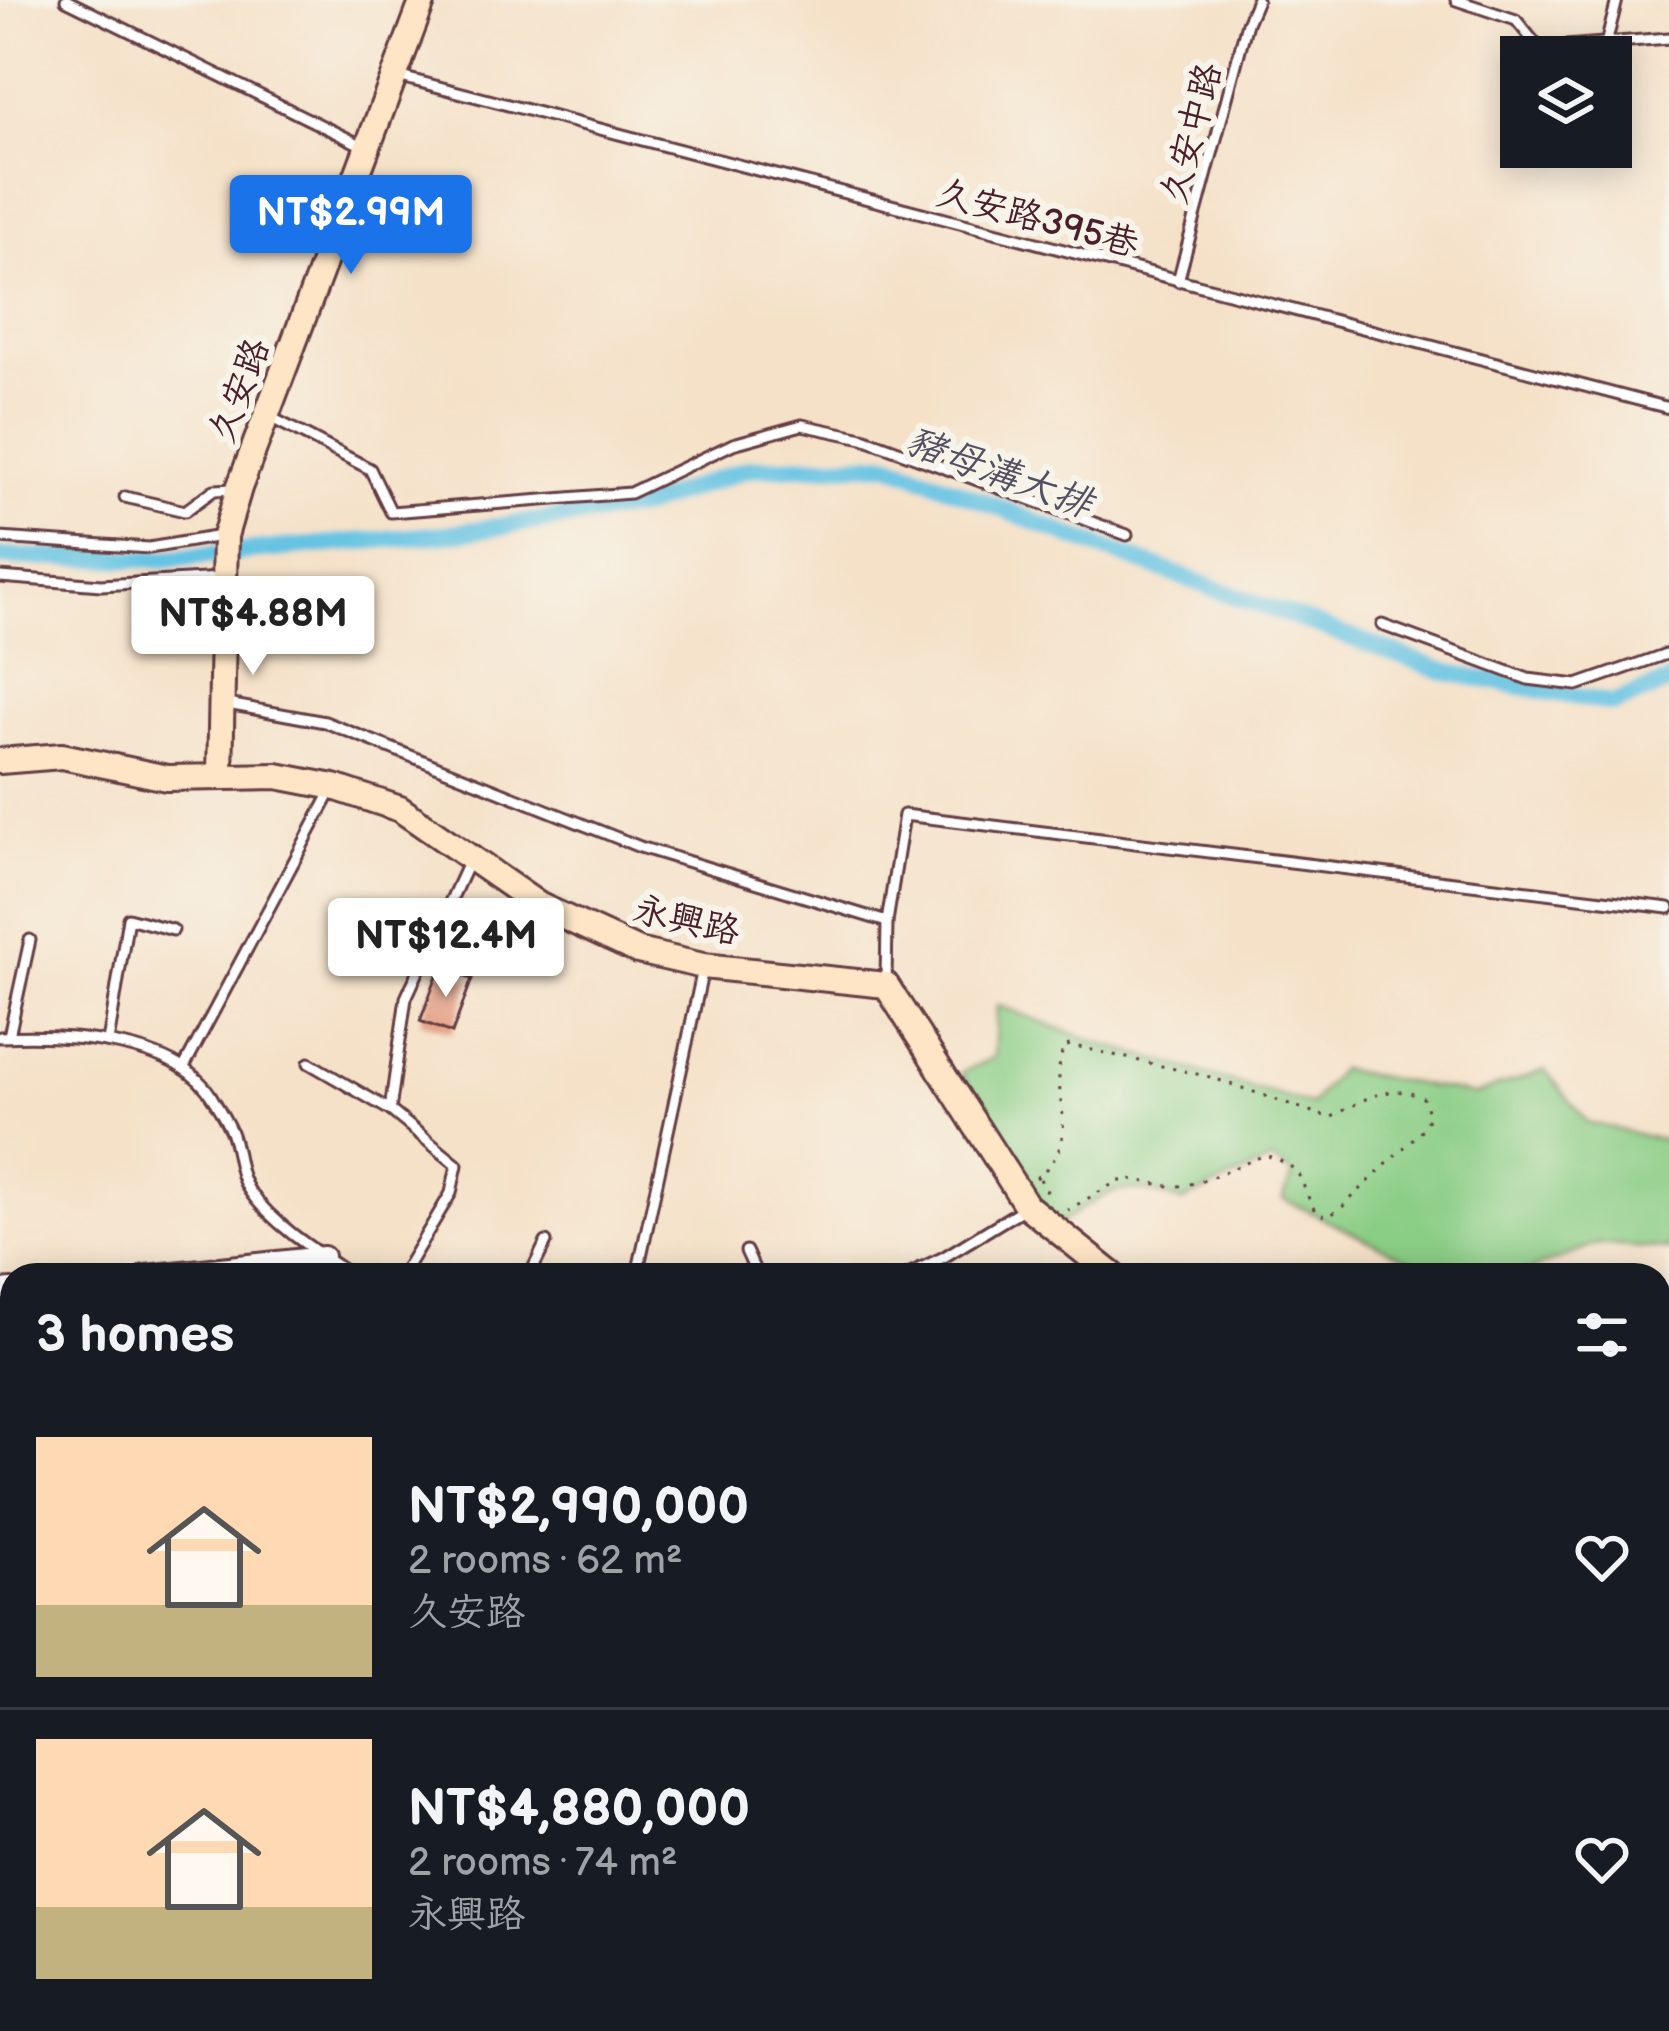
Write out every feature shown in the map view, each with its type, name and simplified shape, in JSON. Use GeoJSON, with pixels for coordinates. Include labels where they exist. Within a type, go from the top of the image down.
{"type":"FeatureCollection","features":[{"type":"Feature","properties":{"kind":"street","name":"久安路"},"geometry":{"type":"LineString","coordinates":[[220,776],[225,536],[422,0]]}},
{"type":"Feature","properties":{"kind":"street","name":"永興路"},"geometry":{"type":"LineString","coordinates":[[0,760],[62,756],[167,778],[277,776],[334,787],[400,809],[540,906],[638,951],[703,966],[886,985]]}},
{"type":"Feature","properties":{"kind":"street"},"geometry":{"type":"LineString","coordinates":[[886,985],[1036,1214],[1098,1263]]}},
{"type":"Feature","properties":{"kind":"street"},"geometry":{"type":"LineString","coordinates":[[258,1263],[324,1256]]}},
{"type":"Feature","properties":{"kind":"lane"},"geometry":{"type":"LineString","coordinates":[[66,0],[367,148]]}},
{"type":"Feature","properties":{"kind":"lane","name":"久安中路"},"geometry":{"type":"LineString","coordinates":[[1178,281],[1257,0]]}},
{"type":"Feature","properties":{"kind":"lane"},"geometry":{"type":"LineString","coordinates":[[1456,0],[1516,20],[1529,36]]}},
{"type":"Feature","properties":{"kind":"lane"},"geometry":{"type":"LineString","coordinates":[[1608,36],[1617,0]]}},
{"type":"Feature","properties":{"kind":"lane"},"geometry":{"type":"LineString","coordinates":[[1632,42],[1669,38]]}},
{"type":"Feature","properties":{"kind":"lane","name":"久安路395巷"},"geometry":{"type":"LineString","coordinates":[[394,75],[1669,408]]}},
{"type":"Feature","properties":{"kind":"lane"},"geometry":{"type":"LineString","coordinates":[[267,415],[370,469],[391,512],[630,493],[733,444],[802,425],[863,438],[1127,536]]}},
{"type":"Feature","properties":{"kind":"lane"},"geometry":{"type":"LineString","coordinates":[[125,496],[185,511],[214,490],[239,488]]}},
{"type":"Feature","properties":{"kind":"lane"},"geometry":{"type":"LineString","coordinates":[[0,538],[149,548],[225,536]]}},
{"type":"Feature","properties":{"kind":"lane"},"geometry":{"type":"LineString","coordinates":[[0,577],[101,584],[224,578]]}},
{"type":"Feature","properties":{"kind":"lane"},"geometry":{"type":"LineString","coordinates":[[1382,626],[1528,679],[1577,685],[1669,653]]}},
{"type":"Feature","properties":{"kind":"lane"},"geometry":{"type":"LineString","coordinates":[[222,703],[325,722],[640,848],[887,922]]}},
{"type":"Feature","properties":{"kind":"lane"},"geometry":{"type":"LineString","coordinates":[[184,1066],[334,787]]}},
{"type":"Feature","properties":{"kind":"lane"},"geometry":{"type":"LineString","coordinates":[[886,985],[887,922],[904,815],[1669,908]]}},
{"type":"Feature","properties":{"kind":"lane"},"geometry":{"type":"LineString","coordinates":[[390,1110],[406,998],[470,858]]}},
{"type":"Feature","properties":{"kind":"lane"},"geometry":{"type":"LineString","coordinates":[[108,1042],[128,918],[173,930]]}},
{"type":"Feature","properties":{"kind":"lane"},"geometry":{"type":"LineString","coordinates":[[30,940],[4,1036],[52,1035],[108,1042],[184,1066],[210,1092],[232,1134],[248,1190],[334,1263]]}},
{"type":"Feature","properties":{"kind":"lane"},"geometry":{"type":"LineString","coordinates":[[640,1263],[703,966]]}},
{"type":"Feature","properties":{"kind":"lane"},"geometry":{"type":"LineString","coordinates":[[309,1063],[390,1110],[457,1165],[451,1193],[409,1263]]}},
{"type":"Feature","properties":{"kind":"lane"},"geometry":{"type":"LineString","coordinates":[[931,1263],[1036,1214]]}},
{"type":"Feature","properties":{"kind":"lane"},"geometry":{"type":"LineString","coordinates":[[536,1263],[546,1242]]}},
{"type":"Feature","properties":{"kind":"lane"},"geometry":{"type":"LineString","coordinates":[[746,1251],[752,1263]]}},
{"type":"Feature","properties":{"kind":"path"},"geometry":{"type":"LineString","coordinates":[[1013,1181],[1039,1177],[1053,1162],[1067,1122],[1057,1072],[1064,1047],[1210,1077],[1330,1118],[1387,1090],[1410,1090],[1425,1099],[1428,1119],[1419,1132],[1339,1210],[1326,1217],[1315,1211],[1300,1173],[1287,1162],[1265,1155],[1174,1187],[1130,1179],[1116,1182],[1036,1214]]}},
{"type":"Feature","properties":{"kind":"green space"},"geometry":{"type":"Polygon","coordinates":[[[997,1005],[1098,1043],[1311,1105],[1339,1069],[1474,1095],[1545,1070],[1587,1122],[1669,1142],[1669,1250],[1597,1244],[1549,1263],[1417,1263],[1283,1199],[1293,1175],[1273,1160],[1182,1202],[1142,1191],[1115,1192],[1055,1227],[961,1073],[994,1057],[997,1005]]]}},
{"type":"Feature","properties":{"kind":"building"},"geometry":{"type":"Polygon","coordinates":[[[440,968],[472,979],[452,1033],[420,1021],[440,968]]]}},
{"type":"Feature","properties":{"kind":"waterway","name":"豬母溝大排"},"geometry":{"type":"LineString","coordinates":[[0,557],[159,559],[446,534],[641,507],[749,468],[889,463],[1075,538],[1446,672],[1613,704],[1669,682]]}}]}
